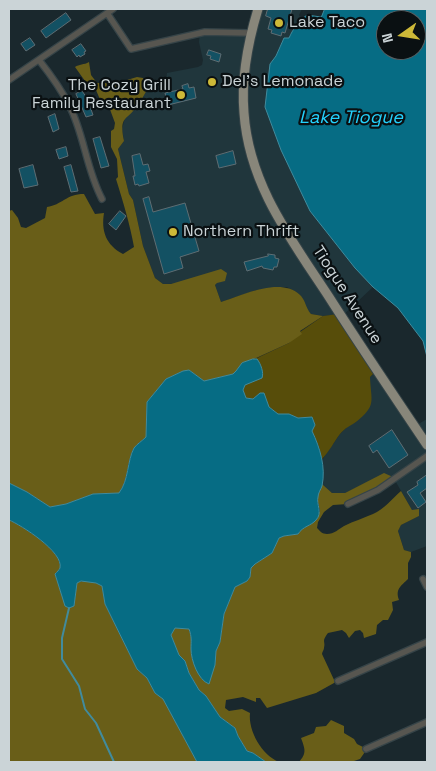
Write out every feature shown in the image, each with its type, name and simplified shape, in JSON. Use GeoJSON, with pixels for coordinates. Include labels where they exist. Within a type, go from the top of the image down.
{"type":"FeatureCollection","features":[{"type":"Feature","properties":{"kind":"main road","name":"Tiogue Avenue"},"geometry":{"type":"LineString","coordinates":[[258,9],[251,33],[244,93],[244,114],[251,153],[266,198],[340,315],[427,445]]}},
{"type":"Feature","properties":{"kind":"street"},"geometry":{"type":"LineString","coordinates":[[9,80],[113,9]]}},
{"type":"Feature","properties":{"kind":"street"},"geometry":{"type":"LineString","coordinates":[[107,13],[131,49],[205,32],[251,33]]}},
{"type":"Feature","properties":{"kind":"street"},"geometry":{"type":"LineString","coordinates":[[39,60],[70,106],[91,174],[102,199]]}},
{"type":"Feature","properties":{"kind":"street"},"geometry":{"type":"LineString","coordinates":[[348,504],[378,490],[427,456]]}},
{"type":"Feature","properties":{"kind":"street"},"geometry":{"type":"LineString","coordinates":[[423,579],[427,587]]}},
{"type":"Feature","properties":{"kind":"street"},"geometry":{"type":"LineString","coordinates":[[338,681],[427,642]]}},
{"type":"Feature","properties":{"kind":"street"},"geometry":{"type":"LineString","coordinates":[[366,749],[427,722]]}},
{"type":"Feature","properties":{"kind":"shaded area"},"geometry":{"type":"Polygon","coordinates":[[[258,9],[302,9],[299,15],[301,19],[295,25],[289,38],[282,41],[276,56],[270,64],[310,211],[355,268],[373,287],[341,317],[311,314],[305,308],[304,301],[299,294],[287,287],[257,290],[221,302],[215,285],[217,283],[163,284],[155,278],[143,246],[133,200],[129,194],[118,149],[124,141],[122,129],[125,118],[137,106],[149,87],[166,83],[167,73],[202,65],[203,60],[199,42],[200,34],[250,34],[258,9]]]}},
{"type":"Feature","properties":{"kind":"shaded area"},"geometry":{"type":"Polygon","coordinates":[[[89,62],[91,75],[97,83],[117,83],[137,77],[143,78],[149,87],[138,105],[123,123],[124,141],[118,149],[129,194],[133,200],[143,246],[155,278],[163,284],[171,284],[221,269],[227,273],[225,281],[215,285],[221,302],[261,289],[282,287],[291,289],[299,294],[311,314],[323,316],[300,331],[302,334],[289,343],[242,363],[233,374],[204,381],[189,370],[166,379],[147,402],[146,437],[134,448],[125,482],[119,493],[93,494],[66,504],[50,507],[9,483],[9,211],[12,210],[18,218],[21,227],[26,228],[45,218],[47,207],[78,194],[84,194],[95,214],[104,213],[104,232],[112,246],[123,254],[134,247],[116,179],[118,177],[117,159],[111,147],[111,131],[114,129],[115,123],[108,104],[101,102],[96,90],[90,88],[75,67],[89,62]]]}},
{"type":"Feature","properties":{"kind":"shaded area"},"geometry":{"type":"Polygon","coordinates":[[[338,314],[376,371],[370,377],[372,398],[370,407],[363,416],[342,432],[322,459],[312,431],[315,425],[312,417],[298,418],[289,414],[278,414],[269,407],[264,394],[260,393],[253,399],[246,398],[243,390],[255,359],[289,343],[300,332],[323,316],[338,314]]]}},
{"type":"Feature","properties":{"kind":"shaded area"},"geometry":{"type":"Polygon","coordinates":[[[376,371],[415,426],[427,419],[427,546],[411,552],[404,550],[398,531],[401,525],[419,516],[419,510],[412,510],[393,477],[364,484],[345,493],[332,493],[322,484],[322,460],[340,434],[349,425],[356,422],[370,387],[370,377],[376,371]]]}},
{"type":"Feature","properties":{"kind":"shaded area"},"geometry":{"type":"Polygon","coordinates":[[[384,473],[393,477],[388,482],[348,504],[333,505],[324,512],[317,528],[325,534],[330,534],[377,512],[401,491],[412,510],[419,509],[419,516],[401,525],[398,531],[404,550],[411,552],[408,563],[408,579],[398,590],[399,600],[392,602],[393,610],[388,620],[383,620],[377,625],[376,634],[364,638],[360,630],[355,631],[349,638],[342,630],[328,633],[324,640],[322,654],[334,683],[316,693],[267,708],[260,698],[256,698],[256,702],[243,697],[226,700],[225,708],[229,711],[242,709],[250,713],[251,727],[257,742],[267,754],[279,762],[266,762],[247,751],[235,728],[220,717],[206,696],[199,690],[189,673],[185,661],[179,655],[171,635],[175,627],[189,629],[193,643],[191,650],[215,665],[224,614],[235,587],[247,581],[250,577],[251,568],[272,553],[279,538],[298,534],[301,529],[312,523],[320,511],[317,498],[322,484],[332,493],[345,493],[384,473]]]}},
{"type":"Feature","properties":{"kind":"shaded area"},"geometry":{"type":"Polygon","coordinates":[[[9,520],[41,540],[55,554],[60,568],[55,574],[65,605],[68,608],[74,606],[77,583],[83,581],[102,586],[105,604],[137,669],[147,678],[155,693],[163,698],[197,762],[9,762],[9,520]]]}},
{"type":"Feature","properties":{"kind":"shaded area"},"geometry":{"type":"Polygon","coordinates":[[[331,720],[344,726],[344,733],[354,739],[357,744],[367,749],[360,759],[351,762],[299,762],[304,751],[301,738],[314,733],[316,727],[326,726],[331,720]]]}},
{"type":"Feature","properties":{"kind":"water","name":"Lake Tiogue"},"geometry":{"type":"Polygon","coordinates":[[[325,9],[427,9],[427,357],[423,341],[398,308],[373,287],[355,268],[310,211],[281,150],[265,107],[270,64],[284,38],[289,38],[296,25],[307,15],[321,17],[325,9]]]}},
{"type":"Feature","properties":{"kind":"water"},"geometry":{"type":"Polygon","coordinates":[[[257,359],[262,368],[263,376],[245,385],[243,390],[246,398],[253,399],[260,393],[264,393],[269,407],[278,414],[289,414],[298,418],[312,417],[315,425],[312,431],[323,465],[322,486],[318,494],[319,514],[314,522],[302,529],[298,534],[279,538],[272,553],[251,568],[250,577],[247,581],[235,587],[224,614],[220,642],[216,651],[215,665],[209,684],[198,674],[194,664],[189,629],[175,628],[171,635],[179,655],[185,661],[189,673],[199,690],[206,696],[220,717],[235,728],[247,751],[266,762],[197,762],[163,699],[155,693],[147,678],[137,669],[105,604],[102,586],[96,583],[81,581],[77,583],[74,606],[69,608],[65,606],[55,574],[60,568],[55,554],[41,540],[9,520],[9,483],[50,507],[66,504],[93,494],[119,493],[125,482],[134,448],[146,437],[147,402],[166,379],[189,370],[204,381],[233,374],[242,363],[257,359]]]}},
{"type":"Feature","properties":{"kind":"building","name":"Lake Taco"},"geometry":{"type":"Polygon","coordinates":[[[268,9],[292,9],[285,33],[282,32],[281,36],[271,33],[272,30],[268,29],[271,18],[266,16],[268,9]]]}},
{"type":"Feature","properties":{"kind":"building"},"geometry":{"type":"Polygon","coordinates":[[[66,13],[71,20],[46,38],[41,31],[66,13]]]}},
{"type":"Feature","properties":{"kind":"building"},"geometry":{"type":"Polygon","coordinates":[[[30,38],[35,45],[26,51],[21,44],[30,38]]]}},
{"type":"Feature","properties":{"kind":"building"},"geometry":{"type":"Polygon","coordinates":[[[81,44],[86,51],[84,52],[85,54],[77,57],[72,50],[81,44]]]}},
{"type":"Feature","properties":{"kind":"building"},"geometry":{"type":"Polygon","coordinates":[[[209,50],[221,54],[219,62],[210,59],[211,56],[207,55],[209,50]]]}},
{"type":"Feature","properties":{"kind":"building","name":"The Cozy Grill Family Restaurant"},"geometry":{"type":"Polygon","coordinates":[[[188,84],[189,88],[194,87],[196,98],[168,105],[165,93],[183,89],[182,86],[188,84]]]}},
{"type":"Feature","properties":{"kind":"building"},"geometry":{"type":"Polygon","coordinates":[[[82,91],[87,98],[93,115],[86,117],[76,94],[82,91]]]}},
{"type":"Feature","properties":{"kind":"building"},"geometry":{"type":"Polygon","coordinates":[[[55,114],[59,129],[53,132],[48,117],[55,114]]]}},
{"type":"Feature","properties":{"kind":"building"},"geometry":{"type":"Polygon","coordinates":[[[100,137],[109,166],[101,168],[93,139],[100,137]]]}},
{"type":"Feature","properties":{"kind":"building"},"geometry":{"type":"Polygon","coordinates":[[[66,147],[68,156],[59,159],[56,150],[66,147]]]}},
{"type":"Feature","properties":{"kind":"building"},"geometry":{"type":"Polygon","coordinates":[[[233,151],[236,164],[219,168],[216,156],[233,151]]]}},
{"type":"Feature","properties":{"kind":"building"},"geometry":{"type":"Polygon","coordinates":[[[140,154],[143,165],[148,164],[150,171],[146,172],[149,183],[139,186],[138,184],[135,185],[132,156],[140,154]]]}},
{"type":"Feature","properties":{"kind":"building"},"geometry":{"type":"Polygon","coordinates":[[[33,165],[38,185],[24,188],[19,169],[33,165]]]}},
{"type":"Feature","properties":{"kind":"building"},"geometry":{"type":"Polygon","coordinates":[[[71,165],[78,191],[71,192],[64,167],[71,165]]]}},
{"type":"Feature","properties":{"kind":"building","name":"Northern Thrift"},"geometry":{"type":"Polygon","coordinates":[[[149,197],[153,212],[185,203],[199,251],[180,257],[183,268],[164,274],[143,199],[149,197]]]}},
{"type":"Feature","properties":{"kind":"building"},"geometry":{"type":"Polygon","coordinates":[[[120,211],[126,216],[116,230],[109,224],[120,211]]]}},
{"type":"Feature","properties":{"kind":"building"},"geometry":{"type":"Polygon","coordinates":[[[268,254],[275,255],[275,258],[279,259],[277,267],[274,267],[273,270],[263,268],[262,266],[247,271],[244,262],[268,256],[268,254]]]}},
{"type":"Feature","properties":{"kind":"building"},"geometry":{"type":"Polygon","coordinates":[[[392,430],[408,455],[389,468],[377,450],[373,453],[369,446],[392,430]]]}},
{"type":"Feature","properties":{"kind":"building"},"geometry":{"type":"Polygon","coordinates":[[[427,475],[427,488],[420,493],[426,502],[418,508],[407,492],[418,485],[417,482],[427,475]]]}},
{"type":"Feature","properties":{"kind":"waterway"},"geometry":{"type":"LineString","coordinates":[[69,608],[62,638],[62,659],[79,686],[85,709],[96,723],[114,762]]}},
{"type":"Feature","properties":{"kind":"place","name":"Lake Taco"},"geometry":{"type":"Point","coordinates":[279,23]}},
{"type":"Feature","properties":{"kind":"place","name":"Del's Lemonade"},"geometry":{"type":"Point","coordinates":[212,82]}},
{"type":"Feature","properties":{"kind":"place","name":"The Cozy Grill Family Restaurant"},"geometry":{"type":"Point","coordinates":[181,95]}},
{"type":"Feature","properties":{"kind":"place","name":"Northern Thrift"},"geometry":{"type":"Point","coordinates":[173,232]}}]}
